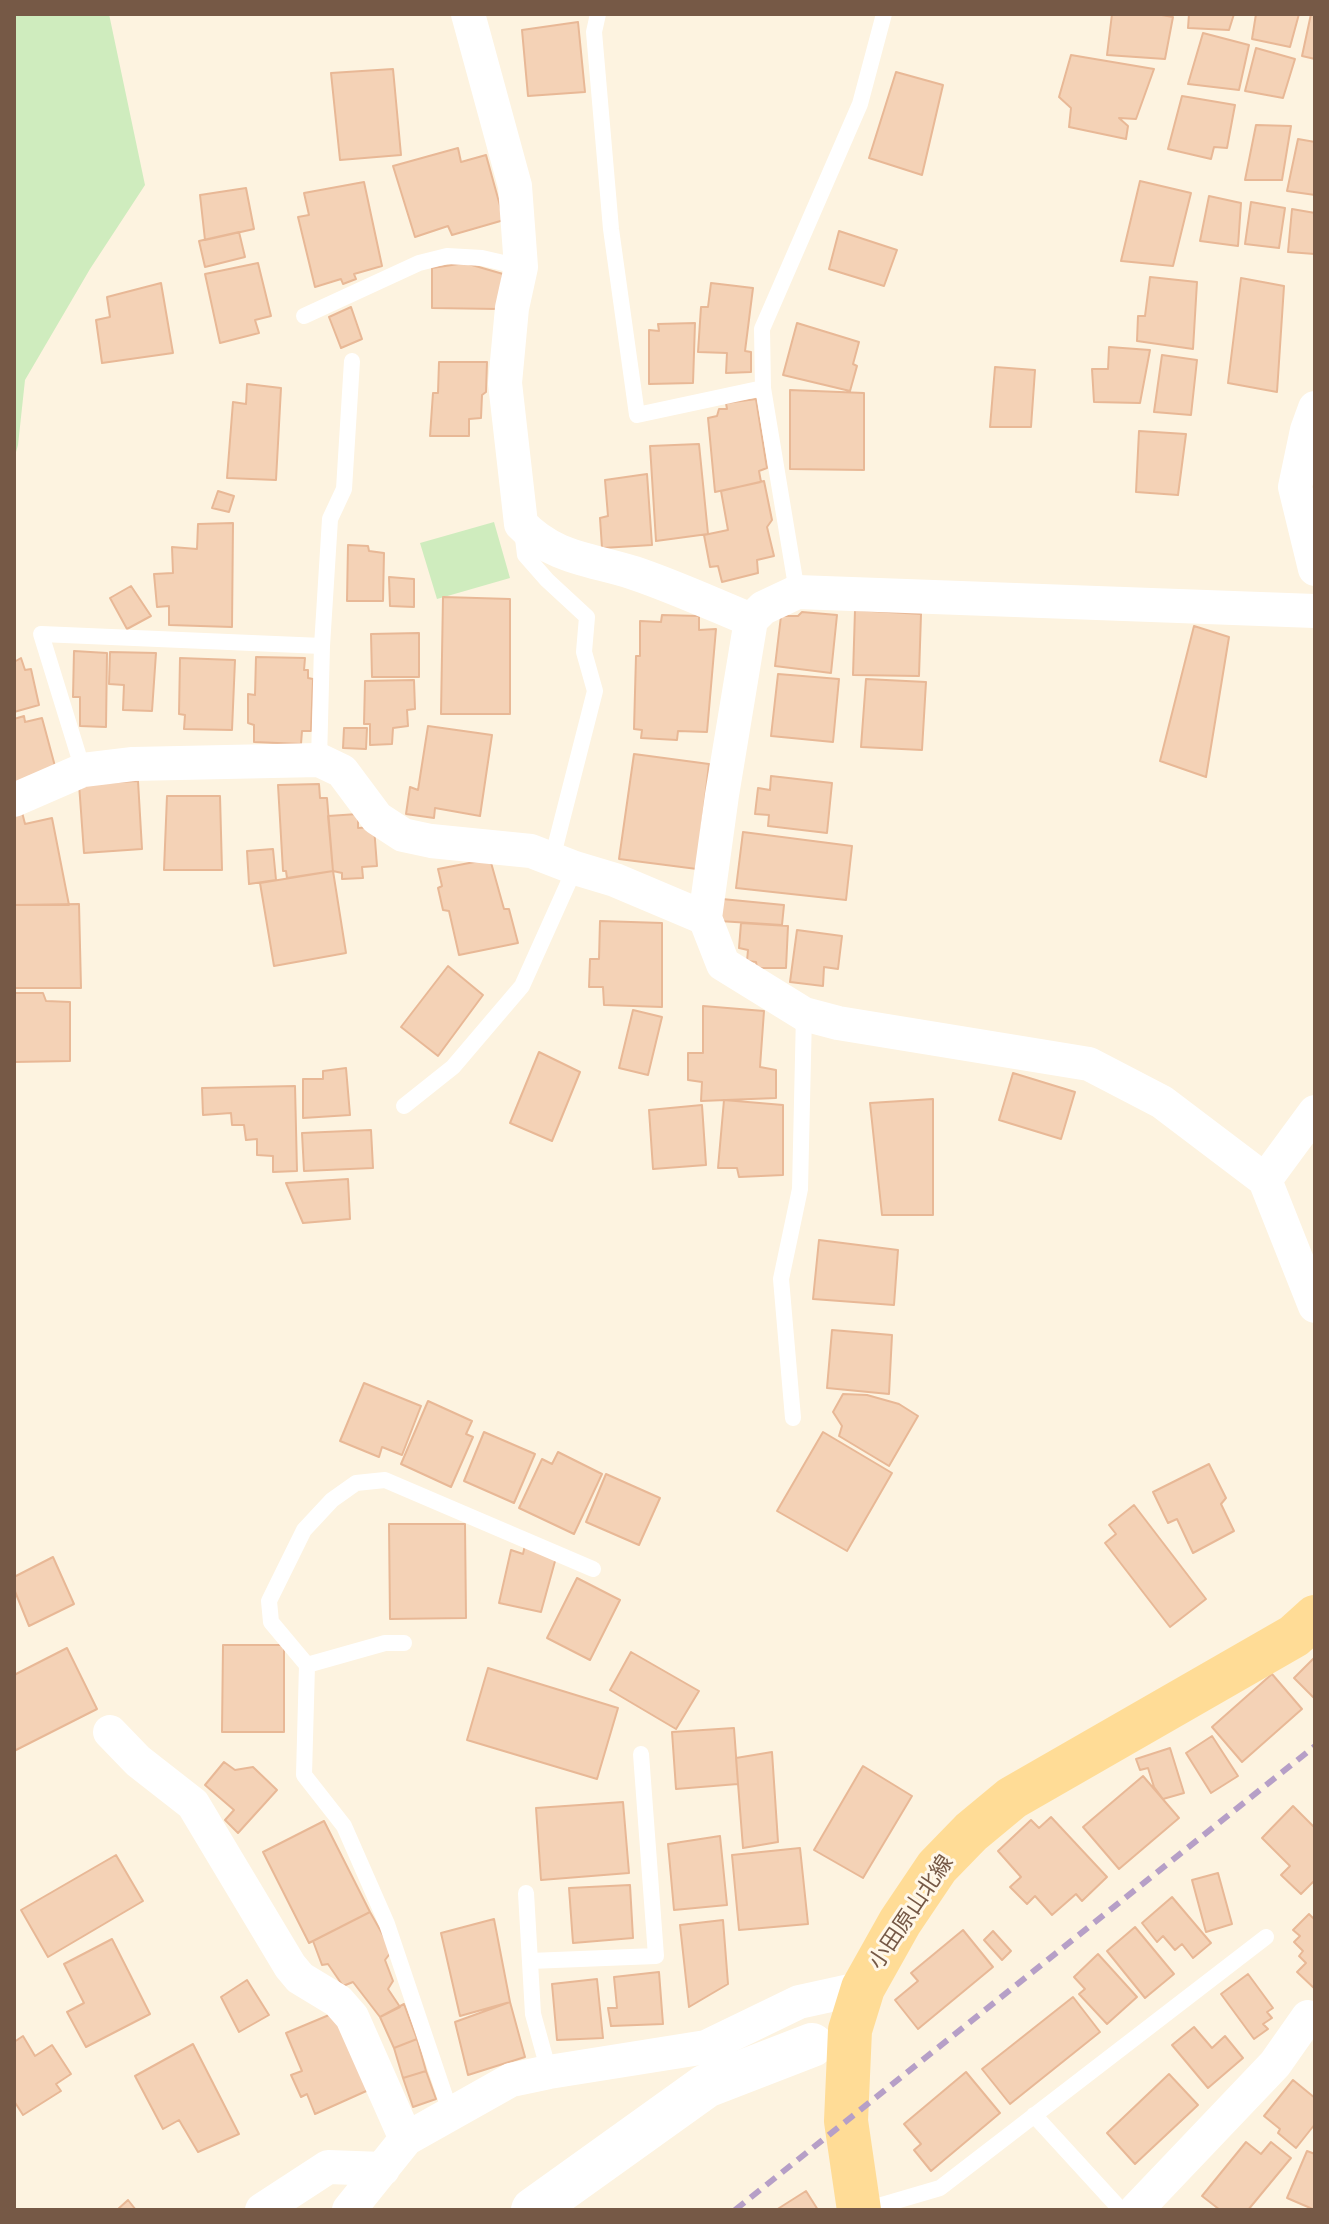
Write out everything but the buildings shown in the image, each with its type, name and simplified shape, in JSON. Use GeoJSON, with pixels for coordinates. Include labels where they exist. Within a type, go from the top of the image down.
{"type":"FeatureCollection","features":[{"type":"Feature","properties":{"kind":"main road","name":"小田原山北線"},"geometry":{"type":"LineString","coordinates":[[859,2210],[846,2121],[850,2030],[863,1988],[900,1922],[937,1867],[971,1832],[1012,1798],[1294,1636],[1315,1617]]}},
{"type":"Feature","properties":{"kind":"main road"},"geometry":{"type":"LineString","coordinates":[[533,2210],[706,2086],[812,2045]]}},
{"type":"Feature","properties":{"kind":"street"},"geometry":{"type":"LineString","coordinates":[[468,14],[515,186],[521,267],[512,308],[505,383],[521,524],[535,539],[554,550],[634,573],[751,620]]}},
{"type":"Feature","properties":{"kind":"street"},"geometry":{"type":"LineString","coordinates":[[1315,408],[1295,487],[1315,569]]}},
{"type":"Feature","properties":{"kind":"street"},"geometry":{"type":"LineString","coordinates":[[1315,611],[797,592],[763,608],[751,620],[705,918],[723,964],[804,1014],[853,1026],[1089,1064],[1162,1102],[1265,1180],[1315,1306]]}},
{"type":"Feature","properties":{"kind":"street"},"geometry":{"type":"LineString","coordinates":[[14,800],[83,770],[133,764],[319,760],[342,771],[377,818],[403,835],[431,841],[531,851],[615,880],[705,918]]}},
{"type":"Feature","properties":{"kind":"street"},"geometry":{"type":"LineString","coordinates":[[1265,1180],[1315,1112]]}},
{"type":"Feature","properties":{"kind":"street"},"geometry":{"type":"LineString","coordinates":[[110,1732],[138,1761],[193,1804],[290,1966],[300,1978],[338,2001],[352,2017],[406,2139]]}},
{"type":"Feature","properties":{"kind":"street"},"geometry":{"type":"LineString","coordinates":[[349,2210],[406,2139],[511,2080],[706,2047],[799,2002],[863,1988]]}},
{"type":"Feature","properties":{"kind":"street"},"geometry":{"type":"LineString","coordinates":[[1136,2210],[1275,2064],[1308,2017]]}},
{"type":"Feature","properties":{"kind":"street"},"geometry":{"type":"LineString","coordinates":[[262,2210],[328,2167],[383,2169]]}},
{"type":"Feature","properties":{"kind":"lane"},"geometry":{"type":"LineString","coordinates":[[598,14],[594,32],[611,229],[637,415],[763,388]]}},
{"type":"Feature","properties":{"kind":"lane"},"geometry":{"type":"LineString","coordinates":[[797,592],[763,388],[762,329],[860,104],[884,14]]}},
{"type":"Feature","properties":{"kind":"lane"},"geometry":{"type":"LineString","coordinates":[[304,316],[419,263],[447,256],[482,258],[521,267]]}},
{"type":"Feature","properties":{"kind":"lane"},"geometry":{"type":"LineString","coordinates":[[319,760],[330,519],[344,489],[352,361]]}},
{"type":"Feature","properties":{"kind":"lane"},"geometry":{"type":"LineString","coordinates":[[404,1106],[453,1067],[522,986],[563,864],[595,691],[584,652],[587,617],[525,555],[521,524]]}},
{"type":"Feature","properties":{"kind":"lane"},"geometry":{"type":"LineString","coordinates":[[83,770],[41,634],[322,646]]}},
{"type":"Feature","properties":{"kind":"lane"},"geometry":{"type":"LineString","coordinates":[[793,1418],[781,1279],[800,1189],[804,1014]]}},
{"type":"Feature","properties":{"kind":"lane"},"geometry":{"type":"LineString","coordinates":[[451,2114],[387,1924],[344,1826],[304,1775],[307,1665],[271,1622],[269,1601],[304,1530],[332,1500],[356,1483],[385,1480],[593,1569]]}},
{"type":"Feature","properties":{"kind":"lane"},"geometry":{"type":"LineString","coordinates":[[307,1665],[385,1643],[404,1643]]}},
{"type":"Feature","properties":{"kind":"lane"},"geometry":{"type":"LineString","coordinates":[[530,1961],[656,1956],[641,1754]]}},
{"type":"Feature","properties":{"kind":"lane"},"geometry":{"type":"LineString","coordinates":[[526,1893],[533,2014],[549,2072]]}},
{"type":"Feature","properties":{"kind":"lane"},"geometry":{"type":"LineString","coordinates":[[865,2210],[940,2188],[1266,1937]]}},
{"type":"Feature","properties":{"kind":"lane"},"geometry":{"type":"LineString","coordinates":[[1034,2115],[1121,2210]]}},
{"type":"Feature","properties":{"kind":"green space"},"geometry":{"type":"Polygon","coordinates":[[[14,14],[109,14],[145,185],[90,269],[25,380],[14,459],[14,14]]]}},
{"type":"Feature","properties":{"kind":"green space"},"geometry":{"type":"Polygon","coordinates":[[[494,522],[510,578],[437,599],[420,543],[494,522]]]}},
{"type":"Feature","properties":{"kind":"railway"},"geometry":{"type":"LineString","coordinates":[[735,2210],[1315,1746]]}}]}
